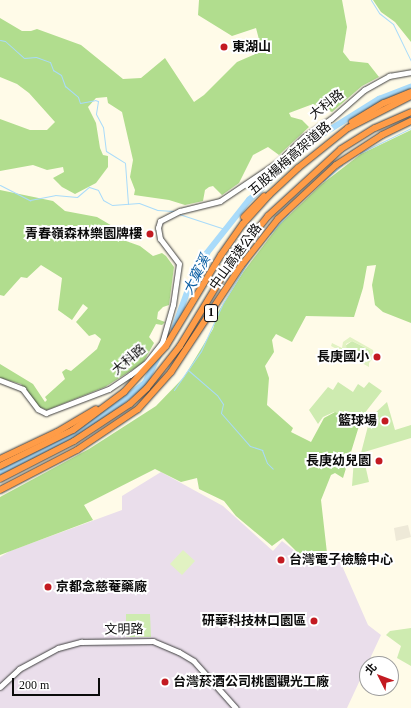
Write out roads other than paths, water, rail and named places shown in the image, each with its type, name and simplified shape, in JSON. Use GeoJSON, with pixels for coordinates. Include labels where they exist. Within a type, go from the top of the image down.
{"type":"FeatureCollection","features":[{"type":"Feature","properties":{"kind":"highway","name":"五股楊梅高架道路"},"geometry":{"type":"LineString","coordinates":[[0,459],[78,421],[125,387],[163,343],[218,252],[254,206],[295,166],[338,131],[384,103],[411,92]]}},
{"type":"Feature","properties":{"kind":"highway","name":"五股楊梅高架道路"},"geometry":{"type":"LineString","coordinates":[[0,466],[73,430],[124,392],[166,346],[220,255],[243,224],[269,195],[298,168],[348,128],[411,96]]}},
{"type":"Feature","properties":{"kind":"highway","name":"中山高速公路"},"geometry":{"type":"LineString","coordinates":[[0,479],[79,438],[130,404],[148,388],[180,346],[231,262],[268,216],[341,149],[375,128],[411,112]]}},
{"type":"Feature","properties":{"kind":"highway","name":"中山高速公路"},"geometry":{"type":"LineString","coordinates":[[0,490],[77,450],[138,409],[172,372],[241,266],[278,219],[317,181],[349,156],[382,135],[411,121]]}},
{"type":"Feature","properties":{"kind":"street","name":"大科路"},"geometry":{"type":"LineString","coordinates":[[0,380],[19,386],[27,392],[38,409],[50,413],[109,388],[147,362],[164,339],[175,298],[179,264],[163,244],[158,228],[164,218],[180,210],[220,201],[278,162],[304,138],[331,119],[364,90],[389,76],[410,72]]}},
{"type":"Feature","properties":{"kind":"street","name":"文明路"},"geometry":{"type":"LineString","coordinates":[[0,687],[19,669],[58,648],[81,642],[153,641],[179,652],[194,661],[236,708]]}},
{"type":"Feature","properties":{"kind":"waterway"},"geometry":{"type":"LineString","coordinates":[[371,0],[379,13],[393,24],[411,61]]}},
{"type":"Feature","properties":{"kind":"waterway"},"geometry":{"type":"LineString","coordinates":[[0,40],[5,41],[24,58],[36,57],[50,62],[53,70],[61,75],[65,86],[78,97],[80,103],[95,100],[98,101],[96,114],[103,127],[106,151],[125,163],[128,204]]}},
{"type":"Feature","properties":{"kind":"waterway","name":"大窠溪"},"geometry":{"type":"LineString","coordinates":[[174,329],[190,284],[207,253],[249,200],[318,137],[379,99],[411,87]]}},
{"type":"Feature","properties":{"kind":"waterway"},"geometry":{"type":"LineString","coordinates":[[360,153],[411,128]]}},
{"type":"Feature","properties":{"kind":"waterway"},"geometry":{"type":"LineString","coordinates":[[323,181],[342,165]]}},
{"type":"Feature","properties":{"kind":"waterway"},"geometry":{"type":"LineString","coordinates":[[0,185],[30,200],[55,195],[77,197],[89,187],[98,190],[103,200],[112,205],[139,203],[157,210],[174,211]]}},
{"type":"Feature","properties":{"kind":"waterway"},"geometry":{"type":"LineString","coordinates":[[270,234],[289,213]]}},
{"type":"Feature","properties":{"kind":"waterway"},"geometry":{"type":"LineString","coordinates":[[179,214],[225,229]]}},
{"type":"Feature","properties":{"kind":"waterway"},"geometry":{"type":"LineString","coordinates":[[174,390],[201,351],[223,303],[249,260]]}},
{"type":"Feature","properties":{"kind":"waterway","name":"大窠溪"},"geometry":{"type":"LineString","coordinates":[[0,472],[73,436],[119,404],[145,383],[159,356]]}},
{"type":"Feature","properties":{"kind":"waterway"},"geometry":{"type":"LineString","coordinates":[[188,370],[217,395],[223,404],[221,413],[250,446],[262,450],[267,463],[273,469]]}},
{"type":"Feature","properties":{"kind":"place","name":"東湖山"},"geometry":{"type":"Point","coordinates":[224,47]}},
{"type":"Feature","properties":{"kind":"place","name":"青春嶺森林樂園牌樓"},"geometry":{"type":"Point","coordinates":[150,234]}},
{"type":"Feature","properties":{"kind":"place","name":"長庚國小"},"geometry":{"type":"Point","coordinates":[377,357]}},
{"type":"Feature","properties":{"kind":"place","name":"籃球場"},"geometry":{"type":"Point","coordinates":[385,421]}},
{"type":"Feature","properties":{"kind":"place","name":"長庚幼兒園"},"geometry":{"type":"Point","coordinates":[379,461]}},
{"type":"Feature","properties":{"kind":"place","name":"台灣電子檢驗中心"},"geometry":{"type":"Point","coordinates":[281,560]}},
{"type":"Feature","properties":{"kind":"place","name":"京都念慈菴藥廠"},"geometry":{"type":"Point","coordinates":[48,587]}},
{"type":"Feature","properties":{"kind":"place","name":"研華科技林口園區"},"geometry":{"type":"Point","coordinates":[314,621]}},
{"type":"Feature","properties":{"kind":"place","name":"台灣菸酒公司桃園觀光工廠"},"geometry":{"type":"Point","coordinates":[165,682]}}]}
